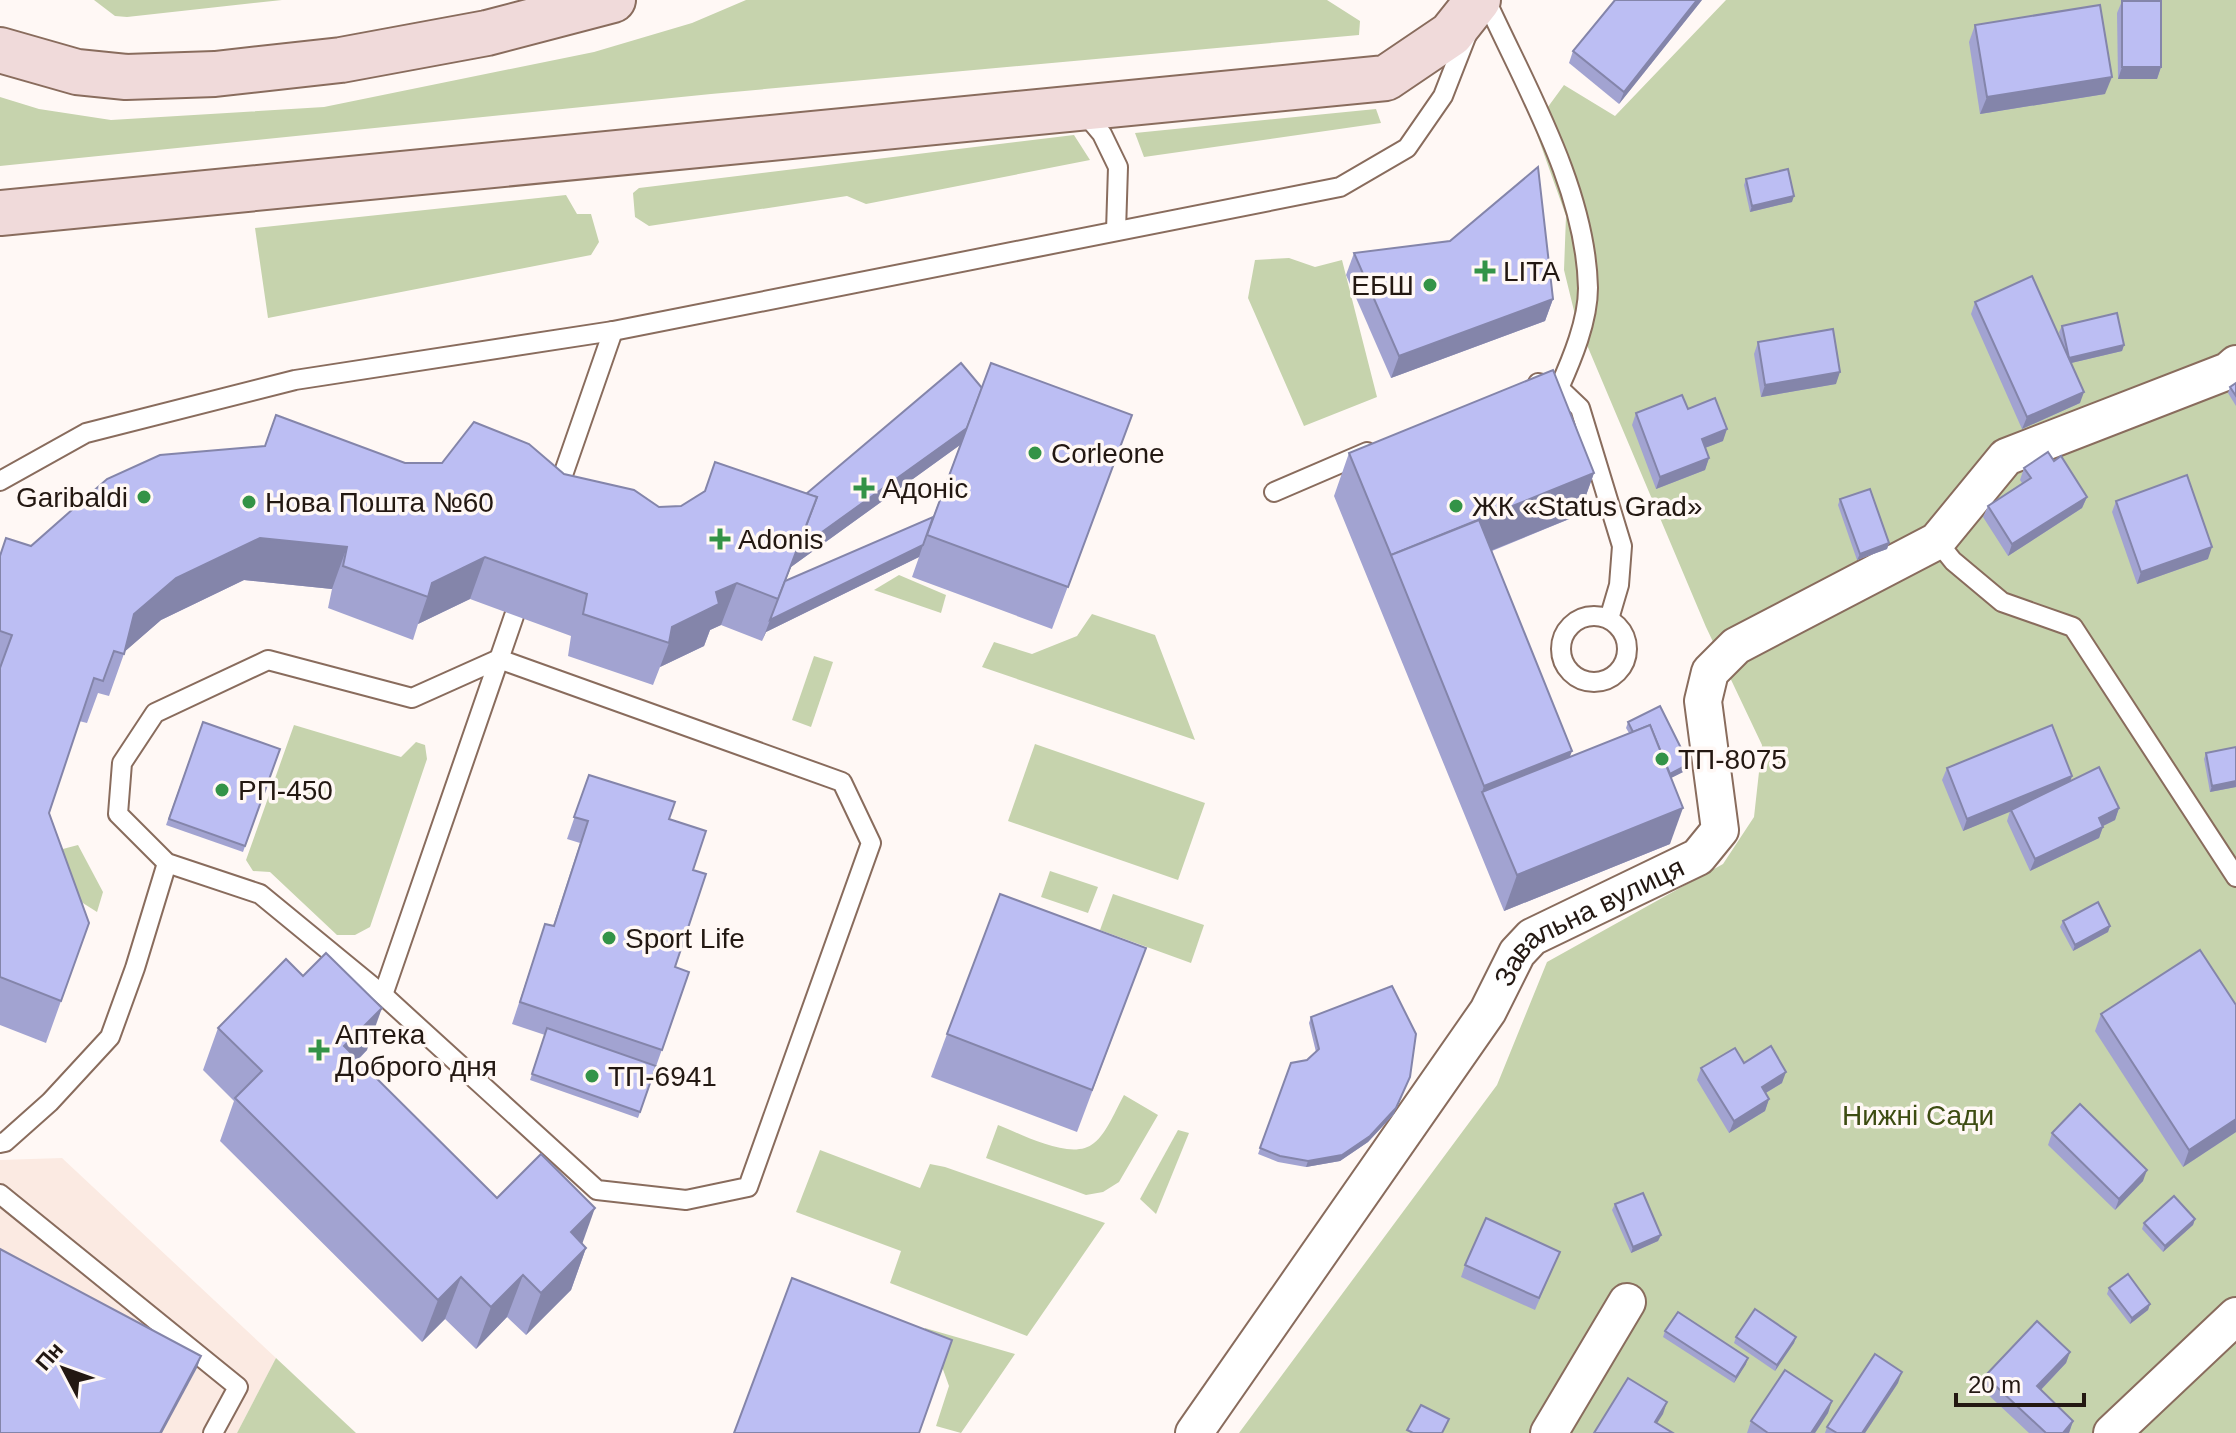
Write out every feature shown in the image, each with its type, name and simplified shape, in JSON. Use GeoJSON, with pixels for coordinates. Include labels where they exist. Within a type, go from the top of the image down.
{"type":"FeatureCollection","features":[{"type":"Feature","properties":{"kind":"street"},"geometry":{"type":"LineString","coordinates":[[0,50],[77,72],[126,77],[215,74],[341,60],[487,33],[613,0]]}},
{"type":"Feature","properties":{"kind":"street"},"geometry":{"type":"LineString","coordinates":[[0,213],[1386,78],[1451,34],[1482,0]]}},
{"type":"Feature","properties":{"kind":"street","name":"Завальна вулиця"},"geometry":{"type":"LineString","coordinates":[[1194,1433],[1488,1011],[1517,953],[1532,937],[1698,857],[1720,830],[1703,701],[1710,672],[1736,646],[1937,541],[2006,457],[2232,367]]}},
{"type":"Feature","properties":{"kind":"street"},"geometry":{"type":"LineString","coordinates":[[1549,1433],[1627,1302]]}},
{"type":"Feature","properties":{"kind":"street"},"geometry":{"type":"LineString","coordinates":[[2112,1433],[2236,1316]]}},
{"type":"Feature","properties":{"kind":"lane"},"geometry":{"type":"LineString","coordinates":[[0,481],[86,433],[295,380],[613,331],[1340,187],[1407,148],[1443,96],[1482,0]]}},
{"type":"Feature","properties":{"kind":"lane"},"geometry":{"type":"LineString","coordinates":[[1482,0],[1550,138],[1579,216],[1588,290],[1577,347],[1559,388]]}},
{"type":"Feature","properties":{"kind":"lane"},"geometry":{"type":"LineString","coordinates":[[1081,109],[1102,134],[1118,167],[1116,231]]}},
{"type":"Feature","properties":{"kind":"lane"},"geometry":{"type":"LineString","coordinates":[[549,516],[613,331]]}},
{"type":"Feature","properties":{"kind":"lane"},"geometry":{"type":"LineString","coordinates":[[1517,388],[1531,382],[1559,388],[1580,408],[1622,546],[1619,585],[1609,619]]}},
{"type":"Feature","properties":{"kind":"lane"},"geometry":{"type":"LineString","coordinates":[[1274,492],[1388,443]]}},
{"type":"Feature","properties":{"kind":"lane"},"geometry":{"type":"LineString","coordinates":[[1937,541],[1953,561],[2002,602],[2073,627],[2236,877]]}},
{"type":"Feature","properties":{"kind":"lane"},"geometry":{"type":"LineString","coordinates":[[383,995],[514,616]]}},
{"type":"Feature","properties":{"kind":"lane"},"geometry":{"type":"LineString","coordinates":[[499,659],[842,782],[871,843],[748,1187],[686,1200],[597,1190],[383,995],[260,894],[167,863],[118,814],[122,763],[155,713],[268,660],[412,698],[499,659]]}},
{"type":"Feature","properties":{"kind":"lane"},"geometry":{"type":"LineString","coordinates":[[0,1143],[50,1102],[110,1037],[167,863]]}},
{"type":"Feature","properties":{"kind":"lane"},"geometry":{"type":"LineString","coordinates":[[0,1194],[238,1387],[213,1433]]}},
{"type":"Feature","properties":{"kind":"shaded area"},"geometry":{"type":"Polygon","coordinates":[[[62,1158],[276,1358],[237,1433],[0,1433],[0,1160],[62,1158]]]}},
{"type":"Feature","properties":{"kind":"green space"},"geometry":{"type":"Polygon","coordinates":[[[94,0],[282,0],[127,17],[115,16],[94,0]]]}},
{"type":"Feature","properties":{"kind":"green space"},"geometry":{"type":"Polygon","coordinates":[[[746,0],[1327,0],[1360,21],[1359,35],[711,94],[0,166],[0,97],[39,109],[111,120],[324,107],[594,52],[692,23],[746,0]]]}},
{"type":"Feature","properties":{"kind":"green space","name":"Нижні Сади"},"geometry":{"type":"Polygon","coordinates":[[[1726,0],[2236,0],[2236,1433],[1239,1433],[1497,1085],[1547,962],[1723,864],[1754,817],[1762,745],[1706,627],[1576,319],[1564,270],[1566,216],[1534,126],[1564,85],[1615,116],[1726,0]]]}},
{"type":"Feature","properties":{"kind":"green space"},"geometry":{"type":"Polygon","coordinates":[[[1376,109],[1381,123],[1144,157],[1135,133],[1376,109]]]}},
{"type":"Feature","properties":{"kind":"green space"},"geometry":{"type":"Polygon","coordinates":[[[1074,135],[1090,160],[866,204],[847,196],[649,226],[635,217],[633,193],[639,188],[1074,135]]]}},
{"type":"Feature","properties":{"kind":"green space"},"geometry":{"type":"Polygon","coordinates":[[[566,195],[577,214],[591,214],[599,242],[591,255],[268,318],[255,228],[566,195]]]}},
{"type":"Feature","properties":{"kind":"green space"},"geometry":{"type":"Polygon","coordinates":[[[1289,258],[1315,267],[1342,260],[1377,397],[1304,426],[1248,298],[1255,260],[1289,258]]]}},
{"type":"Feature","properties":{"kind":"green space"},"geometry":{"type":"Polygon","coordinates":[[[899,575],[946,595],[941,613],[874,590],[899,575]]]}},
{"type":"Feature","properties":{"kind":"green space"},"geometry":{"type":"Polygon","coordinates":[[[1092,614],[1155,635],[1195,740],[982,667],[994,642],[1032,654],[1077,636],[1092,614]]]}},
{"type":"Feature","properties":{"kind":"green space"},"geometry":{"type":"Polygon","coordinates":[[[814,656],[833,662],[811,727],[792,720],[814,656]]]}},
{"type":"Feature","properties":{"kind":"green space"},"geometry":{"type":"Polygon","coordinates":[[[294,725],[401,757],[416,742],[425,745],[427,759],[370,927],[355,935],[337,935],[270,872],[253,871],[246,860],[294,725]]]}},
{"type":"Feature","properties":{"kind":"green space"},"geometry":{"type":"Polygon","coordinates":[[[1035,744],[1205,803],[1178,880],[1008,821],[1035,744]]]}},
{"type":"Feature","properties":{"kind":"green space"},"geometry":{"type":"Polygon","coordinates":[[[78,845],[103,892],[97,912],[75,898],[59,850],[78,845]]]}},
{"type":"Feature","properties":{"kind":"green space"},"geometry":{"type":"Polygon","coordinates":[[[1050,871],[1098,887],[1088,913],[1041,897],[1050,871]]]}},
{"type":"Feature","properties":{"kind":"green space"},"geometry":{"type":"Polygon","coordinates":[[[1113,894],[1204,925],[1191,963],[1100,930],[1113,894]]]}},
{"type":"Feature","properties":{"kind":"green space"},"geometry":{"type":"Polygon","coordinates":[[[1124,1095],[1158,1115],[1119,1182],[1103,1192],[1086,1195],[986,1158],[998,1125],[1060,1148],[1085,1148],[1103,1133],[1124,1095]]]}},
{"type":"Feature","properties":{"kind":"green space"},"geometry":{"type":"Polygon","coordinates":[[[1178,1130],[1189,1133],[1156,1214],[1140,1199],[1178,1130]]]}},
{"type":"Feature","properties":{"kind":"green space"},"geometry":{"type":"Polygon","coordinates":[[[820,1150],[920,1188],[930,1164],[945,1167],[1105,1223],[1027,1336],[890,1283],[901,1251],[796,1212],[820,1150]]]}},
{"type":"Feature","properties":{"kind":"green space"},"geometry":{"type":"Polygon","coordinates":[[[925,1328],[1015,1354],[961,1433],[936,1426],[949,1386],[941,1364],[916,1353],[925,1328]]]}},
{"type":"Feature","properties":{"kind":"green space"},"geometry":{"type":"Polygon","coordinates":[[[276,1358],[356,1433],[237,1433],[276,1358]]]}},
{"type":"Feature","properties":{"kind":"building"},"geometry":{"type":"Polygon","coordinates":[[[1615,0],[1697,0],[1624,92],[1573,51],[1615,0]]]}},
{"type":"Feature","properties":{"kind":"building"},"geometry":{"type":"Polygon","coordinates":[[[2122,1],[2161,1],[2161,67],[2122,67],[2122,1]]]}},
{"type":"Feature","properties":{"kind":"building"},"geometry":{"type":"Polygon","coordinates":[[[2100,5],[2112,77],[1987,97],[1975,25],[2100,5]]]}},
{"type":"Feature","properties":{"kind":"building"},"geometry":{"type":"Polygon","coordinates":[[[1538,167],[1553,299],[1399,356],[1354,253],[1450,241],[1538,167]]]}},
{"type":"Feature","properties":{"kind":"building"},"geometry":{"type":"Polygon","coordinates":[[[1788,169],[1794,196],[1752,206],[1746,179],[1788,169]]]}},
{"type":"Feature","properties":{"kind":"building"},"geometry":{"type":"Polygon","coordinates":[[[2032,276],[2084,392],[2027,417],[1975,302],[2032,276]]]}},
{"type":"Feature","properties":{"kind":"building"},"geometry":{"type":"Polygon","coordinates":[[[2117,313],[2124,345],[2069,358],[2062,326],[2117,313]]]}},
{"type":"Feature","properties":{"kind":"building"},"geometry":{"type":"Polygon","coordinates":[[[1833,329],[1840,372],[1765,385],[1758,342],[1833,329]]]}},
{"type":"Feature","properties":{"kind":"building","name":"Адоніс"},"geometry":{"type":"Polygon","coordinates":[[[961,363],[982,388],[967,428],[797,550],[817,497],[806,494],[961,363]]]}},
{"type":"Feature","properties":{"kind":"building"},"geometry":{"type":"Polygon","coordinates":[[[991,363],[1132,415],[1068,587],[927,535],[991,363]]]}},
{"type":"Feature","properties":{"kind":"building"},"geometry":{"type":"Polygon","coordinates":[[[1553,370],[1594,473],[1391,555],[1349,453],[1553,370]]]}},
{"type":"Feature","properties":{"kind":"building"},"geometry":{"type":"Polygon","coordinates":[[[1682,395],[1688,409],[1715,398],[1727,429],[1702,439],[1709,458],[1660,477],[1636,413],[1682,395]]]}},
{"type":"Feature","properties":{"kind":"building"},"geometry":{"type":"Polygon","coordinates":[[[276,415],[405,463],[442,463],[474,422],[529,444],[564,474],[634,490],[659,507],[681,506],[705,491],[715,462],[817,497],[778,599],[737,583],[716,592],[719,604],[672,627],[669,643],[583,614],[587,594],[485,557],[432,583],[428,597],[343,566],[347,547],[260,538],[176,578],[134,614],[124,654],[114,651],[103,681],[94,678],[49,813],[89,923],[61,1001],[0,977],[0,668],[12,635],[0,631],[0,556],[6,538],[31,546],[107,479],[160,455],[265,446],[276,415]]]}},
{"type":"Feature","properties":{"kind":"building"},"geometry":{"type":"Polygon","coordinates":[[[2048,452],[2054,461],[2061,456],[2087,497],[2012,544],[1988,506],[2031,478],[2024,468],[2048,452]]]}},
{"type":"Feature","properties":{"kind":"building"},"geometry":{"type":"Polygon","coordinates":[[[2187,475],[2212,547],[2141,572],[2116,501],[2187,475]]]}},
{"type":"Feature","properties":{"kind":"building"},"geometry":{"type":"Polygon","coordinates":[[[1870,489],[1889,543],[1860,554],[1840,499],[1870,489]]]}},
{"type":"Feature","properties":{"kind":"building"},"geometry":{"type":"Polygon","coordinates":[[[933,517],[923,545],[770,620],[785,581],[933,517]]]}},
{"type":"Feature","properties":{"kind":"building"},"geometry":{"type":"Polygon","coordinates":[[[1479,520],[1572,751],[1484,786],[1391,555],[1479,520]]]}},
{"type":"Feature","properties":{"kind":"building"},"geometry":{"type":"Polygon","coordinates":[[[1660,706],[1689,764],[1670,774],[1650,725],[1633,732],[1628,722],[1660,706]]]}},
{"type":"Feature","properties":{"kind":"building","name":"РП-450"},"geometry":{"type":"Polygon","coordinates":[[[203,722],[280,749],[245,846],[169,819],[203,722]]]}},
{"type":"Feature","properties":{"kind":"building"},"geometry":{"type":"Polygon","coordinates":[[[1650,725],[1683,808],[1517,875],[1482,792],[1650,725]]]}},
{"type":"Feature","properties":{"kind":"building"},"geometry":{"type":"Polygon","coordinates":[[[2052,725],[2072,776],[1967,819],[1947,768],[2052,725]]]}},
{"type":"Feature","properties":{"kind":"building"},"geometry":{"type":"Polygon","coordinates":[[[2236,747],[2236,781],[2212,786],[2206,753],[2236,747]]]}},
{"type":"Feature","properties":{"kind":"building"},"geometry":{"type":"Polygon","coordinates":[[[2099,767],[2119,808],[2099,818],[2103,827],[2035,859],[2011,810],[2099,767]]]}},
{"type":"Feature","properties":{"kind":"building"},"geometry":{"type":"Polygon","coordinates":[[[589,775],[675,802],[669,819],[706,831],[693,870],[706,874],[675,967],[689,972],[662,1050],[520,1002],[545,924],[554,926],[588,821],[574,817],[589,775]]]}},
{"type":"Feature","properties":{"kind":"building"},"geometry":{"type":"Polygon","coordinates":[[[1000,894],[1146,948],[1092,1090],[947,1034],[1000,894]]]}},
{"type":"Feature","properties":{"kind":"building"},"geometry":{"type":"Polygon","coordinates":[[[2098,902],[2110,926],[2075,945],[2063,921],[2098,902]]]}},
{"type":"Feature","properties":{"kind":"building"},"geometry":{"type":"Polygon","coordinates":[[[2200,950],[2236,1005],[2236,1119],[2189,1150],[2101,1014],[2200,950]]]}},
{"type":"Feature","properties":{"kind":"building"},"geometry":{"type":"Polygon","coordinates":[[[326,953],[382,1008],[344,1046],[497,1198],[541,1154],[595,1208],[571,1232],[586,1248],[541,1293],[523,1275],[491,1307],[461,1277],[438,1300],[235,1098],[262,1071],[218,1028],[286,959],[303,976],[326,953]]]}},
{"type":"Feature","properties":{"kind":"building"},"geometry":{"type":"Polygon","coordinates":[[[1392,986],[1416,1034],[1410,1077],[1396,1108],[1370,1136],[1342,1155],[1308,1161],[1280,1156],[1260,1148],[1291,1063],[1307,1060],[1319,1049],[1311,1017],[1392,986]]]}},
{"type":"Feature","properties":{"kind":"building","name":"ТП-6941"},"geometry":{"type":"Polygon","coordinates":[[[547,1028],[656,1066],[640,1112],[532,1074],[547,1028]]]}},
{"type":"Feature","properties":{"kind":"building"},"geometry":{"type":"Polygon","coordinates":[[[1771,1046],[1786,1072],[1762,1087],[1769,1099],[1734,1121],[1701,1068],[1735,1048],[1744,1063],[1771,1046]]]}},
{"type":"Feature","properties":{"kind":"building"},"geometry":{"type":"Polygon","coordinates":[[[2080,1104],[2147,1170],[2119,1199],[2052,1133],[2080,1104]]]}},
{"type":"Feature","properties":{"kind":"building"},"geometry":{"type":"Polygon","coordinates":[[[1643,1193],[1661,1235],[1633,1247],[1615,1204],[1643,1193]]]}},
{"type":"Feature","properties":{"kind":"building"},"geometry":{"type":"Polygon","coordinates":[[[2174,1196],[2195,1219],[2165,1246],[2144,1223],[2174,1196]]]}},
{"type":"Feature","properties":{"kind":"building"},"geometry":{"type":"Polygon","coordinates":[[[1486,1218],[1560,1252],[1539,1298],[1465,1265],[1486,1218]]]}},
{"type":"Feature","properties":{"kind":"building"},"geometry":{"type":"Polygon","coordinates":[[[0,1249],[201,1356],[160,1433],[0,1433],[0,1249]]]}},
{"type":"Feature","properties":{"kind":"building"},"geometry":{"type":"Polygon","coordinates":[[[2128,1274],[2150,1304],[2132,1318],[2109,1288],[2128,1274]]]}},
{"type":"Feature","properties":{"kind":"building"},"geometry":{"type":"Polygon","coordinates":[[[792,1278],[952,1340],[919,1433],[734,1433],[792,1278]]]}},
{"type":"Feature","properties":{"kind":"building"},"geometry":{"type":"Polygon","coordinates":[[[1755,1309],[1796,1337],[1777,1365],[1736,1337],[1755,1309]]]}},
{"type":"Feature","properties":{"kind":"building"},"geometry":{"type":"Polygon","coordinates":[[[1678,1312],[1748,1358],[1736,1377],[1665,1331],[1678,1312]]]}},
{"type":"Feature","properties":{"kind":"building"},"geometry":{"type":"Polygon","coordinates":[[[2037,1321],[2070,1352],[2037,1386],[2073,1421],[2063,1433],[2046,1433],[1985,1376],[2037,1321]]]}},
{"type":"Feature","properties":{"kind":"building"},"geometry":{"type":"Polygon","coordinates":[[[1875,1354],[1902,1372],[1862,1433],[1837,1433],[1827,1427],[1875,1354]]]}},
{"type":"Feature","properties":{"kind":"building"},"geometry":{"type":"Polygon","coordinates":[[[1785,1370],[1832,1401],[1811,1433],[1768,1433],[1751,1421],[1785,1370]]]}},
{"type":"Feature","properties":{"kind":"building"},"geometry":{"type":"Polygon","coordinates":[[[1628,1378],[1667,1402],[1655,1422],[1673,1433],[1594,1433],[1628,1378]]]}},
{"type":"Feature","properties":{"kind":"building"},"geometry":{"type":"Polygon","coordinates":[[[1421,1405],[1449,1419],[1442,1433],[1413,1433],[1407,1430],[1421,1405]]]}},
{"type":"Feature","properties":{"kind":"place","name":"LITA"},"geometry":{"type":"Point","coordinates":[1485,271]}},
{"type":"Feature","properties":{"kind":"place","name":"ЕБШ"},"geometry":{"type":"Point","coordinates":[1430,285]}},
{"type":"Feature","properties":{"kind":"place","name":"Corleone"},"geometry":{"type":"Point","coordinates":[1035,453]}},
{"type":"Feature","properties":{"kind":"place","name":"Адоніс"},"geometry":{"type":"Point","coordinates":[864,488]}},
{"type":"Feature","properties":{"kind":"place","name":"Garibaldi"},"geometry":{"type":"Point","coordinates":[144,497]}},
{"type":"Feature","properties":{"kind":"place","name":"Нова Пошта №60"},"geometry":{"type":"Point","coordinates":[249,502]}},
{"type":"Feature","properties":{"kind":"place","name":"ЖК «Status Grad»"},"geometry":{"type":"Point","coordinates":[1456,506]}},
{"type":"Feature","properties":{"kind":"place","name":"Adonis"},"geometry":{"type":"Point","coordinates":[720,539]}},
{"type":"Feature","properties":{"kind":"place","name":"ТП-8075"},"geometry":{"type":"Point","coordinates":[1662,759]}},
{"type":"Feature","properties":{"kind":"place","name":"РП-450"},"geometry":{"type":"Point","coordinates":[222,790]}},
{"type":"Feature","properties":{"kind":"place","name":"Sport Life"},"geometry":{"type":"Point","coordinates":[609,938]}},
{"type":"Feature","properties":{"kind":"place","name":"Аптека Доброго дня"},"geometry":{"type":"Point","coordinates":[319,1050]}},
{"type":"Feature","properties":{"kind":"place","name":"ТП-6941"},"geometry":{"type":"Point","coordinates":[592,1076]}}]}
